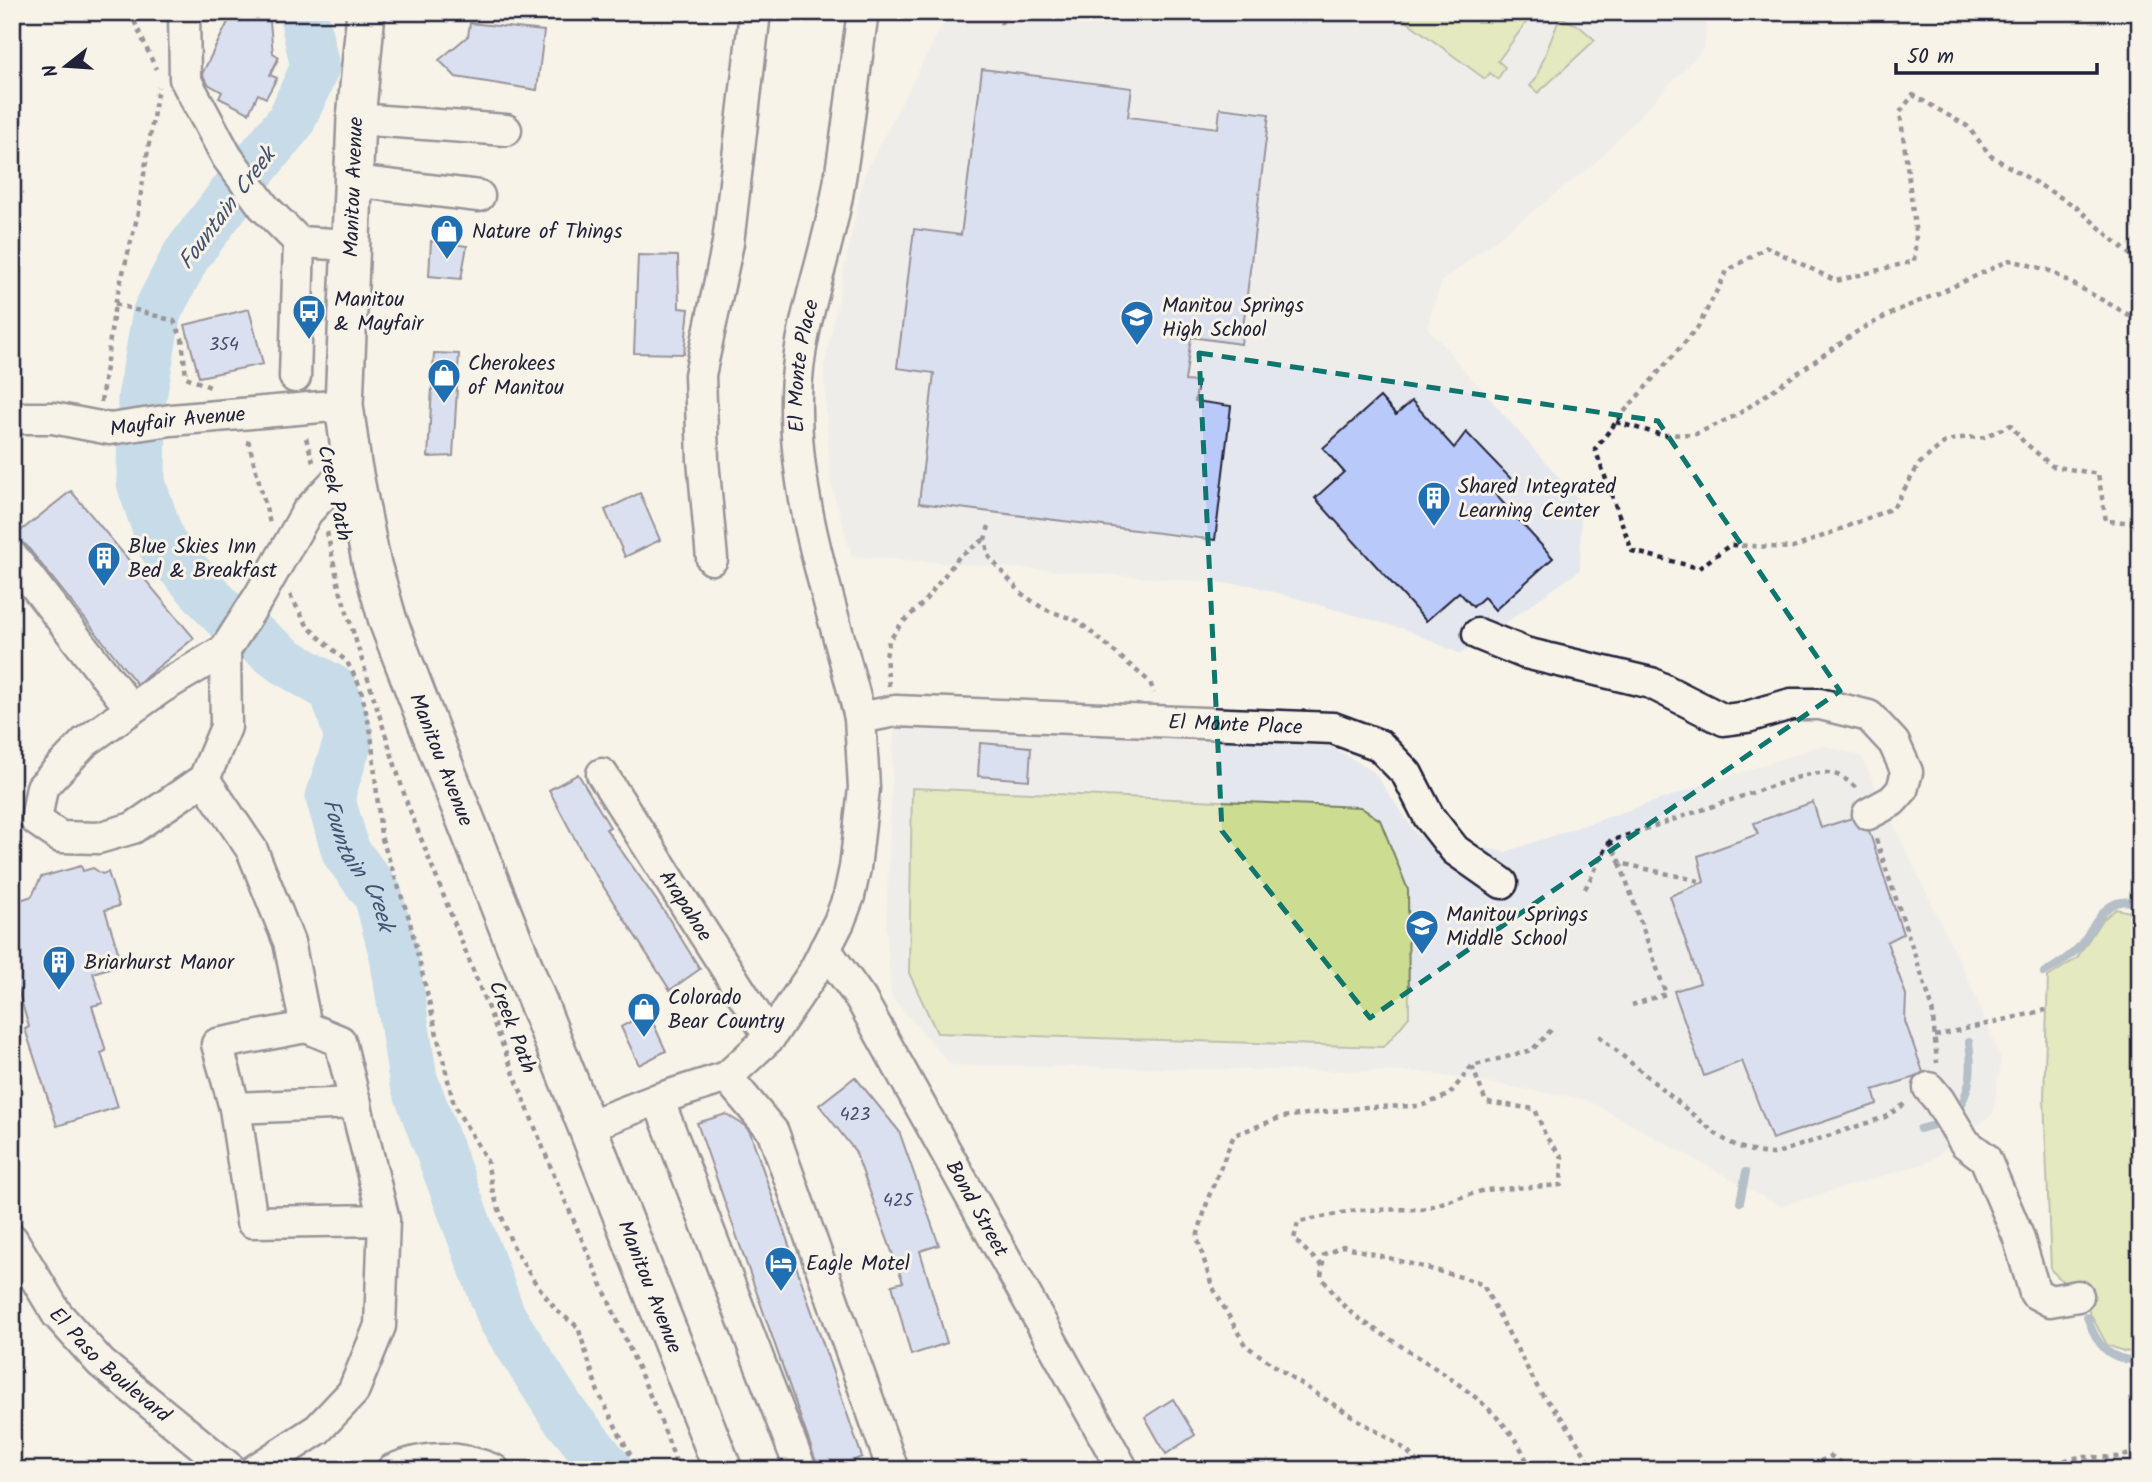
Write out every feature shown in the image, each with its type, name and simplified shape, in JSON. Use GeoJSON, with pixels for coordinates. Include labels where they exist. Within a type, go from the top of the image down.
{"type":"FeatureCollection","features":[{"type":"Feature","properties":{"kind":"main road","name":"Manitou Avenue"},"geometry":{"type":"LineString","coordinates":[[366,12],[356,119],[344,405],[362,522],[388,621],[723,1470]]}},
{"type":"Feature","properties":{"kind":"street"},"geometry":{"type":"LineString","coordinates":[[184,12],[185,79],[227,157],[264,207],[299,242],[351,245]]}},
{"type":"Feature","properties":{"kind":"street"},"geometry":{"type":"LineString","coordinates":[[712,559],[703,460],[700,375],[728,243],[755,12]]}},
{"type":"Feature","properties":{"kind":"street","name":"El Monte Place"},"geometry":{"type":"LineString","coordinates":[[587,1126],[727,1077],[770,1037],[813,973],[849,896],[862,822],[864,755],[860,718],[812,531],[797,447],[796,394],[804,337],[837,196],[863,12]]}},
{"type":"Feature","properties":{"kind":"street"},"geometry":{"type":"LineString","coordinates":[[356,119],[506,130]]}},
{"type":"Feature","properties":{"kind":"street"},"geometry":{"type":"LineString","coordinates":[[353,181],[479,196]]}},
{"type":"Feature","properties":{"kind":"street"},"geometry":{"type":"LineString","coordinates":[[295,377],[299,242]]}},
{"type":"Feature","properties":{"kind":"street","name":"Mayfair Avenue"},"geometry":{"type":"LineString","coordinates":[[12,415],[16,418],[53,418],[97,429],[105,418],[171,421],[246,431],[344,405]]}},
{"type":"Feature","properties":{"kind":"street"},"geometry":{"type":"LineString","coordinates":[[225,650],[226,727],[204,779],[133,828],[98,838],[60,837],[36,820],[42,787],[85,742],[161,688],[225,650],[307,512],[352,464]]}},
{"type":"Feature","properties":{"kind":"street"},"geometry":{"type":"LineString","coordinates":[[12,556],[131,709]]}},
{"type":"Feature","properties":{"kind":"street"},"geometry":{"type":"LineString","coordinates":[[1478,634],[1525,653],[1651,683],[1724,720],[1747,717],[1791,704],[1820,704],[1869,716],[1895,743],[1907,772],[1902,790],[1892,801],[1868,814]]}},
{"type":"Feature","properties":{"kind":"street","name":"El Monte Place"},"geometry":{"type":"LineString","coordinates":[[860,718],[895,711],[1333,728],[1379,745],[1407,774],[1429,817],[1455,850],[1502,883]]}},
{"type":"Feature","properties":{"kind":"street","name":"Arapahoe"},"geometry":{"type":"LineString","coordinates":[[602,775],[770,1037]]}},
{"type":"Feature","properties":{"kind":"street"},"geometry":{"type":"LineString","coordinates":[[204,779],[252,850],[289,942],[306,1027]]}},
{"type":"Feature","properties":{"kind":"street","name":"Bond Street"},"geometry":{"type":"LineString","coordinates":[[825,949],[860,999],[1123,1470]]}},
{"type":"Feature","properties":{"kind":"street"},"geometry":{"type":"LineString","coordinates":[[255,1470],[318,1429],[353,1392],[380,1326],[384,1220],[340,1041],[306,1027],[217,1044],[236,1108],[252,1222],[384,1220]]}},
{"type":"Feature","properties":{"kind":"street"},"geometry":{"type":"LineString","coordinates":[[727,1077],[774,1132],[893,1470]]}},
{"type":"Feature","properties":{"kind":"street"},"geometry":{"type":"LineString","coordinates":[[1929,1088],[1965,1143],[1985,1158],[2018,1236],[2035,1293],[2050,1301],[2078,1296]]}},
{"type":"Feature","properties":{"kind":"street"},"geometry":{"type":"LineString","coordinates":[[659,1099],[801,1470]]}},
{"type":"Feature","properties":{"kind":"street"},"geometry":{"type":"LineString","coordinates":[[236,1108],[356,1102]]}},
{"type":"Feature","properties":{"kind":"street","name":"El Paso Boulevard"},"geometry":{"type":"LineString","coordinates":[[12,1239],[57,1314],[101,1363],[232,1470]]}},
{"type":"Feature","properties":{"kind":"street"},"geometry":{"type":"LineString","coordinates":[[392,1470],[404,1465],[454,1457],[494,1470]]}},
{"type":"Feature","properties":{"kind":"path"},"geometry":{"type":"LineString","coordinates":[[105,418],[115,304],[137,218],[159,77],[130,12]]}},
{"type":"Feature","properties":{"kind":"path"},"geometry":{"type":"LineString","coordinates":[[998,12],[1002,24]]}},
{"type":"Feature","properties":{"kind":"path"},"geometry":{"type":"LineString","coordinates":[[2140,261],[2075,206],[1991,156],[1967,126],[1913,95],[1900,112],[1916,235],[1914,261],[1836,281],[1767,247],[1727,271],[1698,327],[1595,449],[1632,551],[1699,568],[1730,545],[1793,548],[1893,508],[1920,463],[1945,442],[1984,436],[2011,425],[2022,440],[2052,466],[2098,474],[2106,521],[2140,523]]}},
{"type":"Feature","properties":{"kind":"path"},"geometry":{"type":"LineString","coordinates":[[1616,422],[1662,435],[1696,434],[1737,415],[1858,331],[2010,260],[2048,270],[2140,321]]}},
{"type":"Feature","properties":{"kind":"path"},"geometry":{"type":"LineString","coordinates":[[115,304],[174,321],[182,338],[186,377],[237,399],[286,587],[308,627],[347,662],[360,686],[371,733],[381,836],[409,918],[454,1105],[487,1161],[493,1193],[512,1244],[532,1278],[557,1311],[578,1327],[598,1392],[638,1470]]}},
{"type":"Feature","properties":{"kind":"path","name":"Creek Path"},"geometry":{"type":"LineString","coordinates":[[294,438],[307,438],[339,587],[407,803],[553,1172],[659,1416],[678,1470]]}},
{"type":"Feature","properties":{"kind":"path"},"geometry":{"type":"LineString","coordinates":[[989,526],[985,540],[989,557],[1023,594],[1044,609],[1078,621],[1150,682],[1165,721]]}},
{"type":"Feature","properties":{"kind":"path"},"geometry":{"type":"LineString","coordinates":[[888,680],[886,657],[889,642],[895,633],[959,557],[985,540]]}},
{"type":"Feature","properties":{"kind":"path"},"geometry":{"type":"LineString","coordinates":[[1585,889],[1610,841],[1805,775],[1826,772],[1843,776],[1860,793],[1932,1006],[1938,1079],[1885,1117],[1774,1154],[1756,1153],[1735,1147],[1716,1134],[1599,1037]]}},
{"type":"Feature","properties":{"kind":"path"},"geometry":{"type":"LineString","coordinates":[[1610,841],[1666,994],[1632,1005]]}},
{"type":"Feature","properties":{"kind":"path"},"geometry":{"type":"LineString","coordinates":[[1620,863],[1703,882]]}},
{"type":"Feature","properties":{"kind":"path"},"geometry":{"type":"LineString","coordinates":[[1935,1036],[2046,1010]]}},
{"type":"Feature","properties":{"kind":"path"},"geometry":{"type":"LineString","coordinates":[[1424,1470],[1405,1449],[1301,1384],[1245,1345],[1212,1286],[1197,1237],[1209,1196],[1234,1135],[1282,1117],[1366,1107],[1421,1106],[1449,1095],[1472,1066],[1532,1050],[1552,1028]]}},
{"type":"Feature","properties":{"kind":"path"},"geometry":{"type":"LineString","coordinates":[[1322,1267],[1294,1239],[1298,1222],[1357,1210],[1422,1209],[1485,1190],[1561,1185],[1562,1157],[1546,1137],[1535,1109],[1486,1102],[1472,1066]]}},
{"type":"Feature","properties":{"kind":"path"},"geometry":{"type":"LineString","coordinates":[[1530,1470],[1526,1456],[1506,1429],[1472,1394],[1351,1312],[1321,1277],[1324,1255],[1343,1246],[1483,1284],[1540,1392],[1565,1422],[1594,1470]]}},
{"type":"Feature","properties":{"kind":"path"},"geometry":{"type":"LineString","coordinates":[[2059,1470],[2066,1460],[2080,1455],[2109,1459],[2127,1457],[2140,1450]]}},
{"type":"Feature","properties":{"kind":"path"},"geometry":{"type":"LineString","coordinates":[[1802,1470],[1831,1456],[1852,1470]]}},
{"type":"Feature","properties":{"kind":"highlighted area"},"geometry":{"type":"Polygon","coordinates":[[[1199,353],[1658,421],[1840,691],[1370,1018],[1222,831],[1199,353]]]}},
{"type":"Feature","properties":{"kind":"shaded area","name":"Manitou Springs High School"},"geometry":{"type":"Polygon","coordinates":[[[949,12],[1707,12],[1705,47],[1594,164],[1441,282],[1427,327],[1581,503],[1580,570],[1461,654],[1407,630],[1250,585],[852,556],[830,481],[824,367],[864,175],[949,12]]]}},
{"type":"Feature","properties":{"kind":"shaded area","name":"Manitou Springs Middle School"},"geometry":{"type":"Polygon","coordinates":[[[895,711],[1331,746],[1374,772],[1417,835],[1505,852],[1822,745],[1861,756],[1974,992],[2001,1059],[1993,1114],[1927,1163],[1780,1206],[1585,1099],[1421,1072],[951,1065],[891,996],[886,921],[895,711]]]}},
{"type":"Feature","properties":{"kind":"green space"},"geometry":{"type":"Polygon","coordinates":[[[1394,12],[1534,12],[1498,61],[1505,67],[1498,79],[1490,73],[1485,79],[1394,12]]]}},
{"type":"Feature","properties":{"kind":"green space"},"geometry":{"type":"Polygon","coordinates":[[[1560,17],[1579,26],[1595,40],[1538,93],[1530,86],[1536,78],[1560,17]]]}},
{"type":"Feature","properties":{"kind":"green space"},"geometry":{"type":"Polygon","coordinates":[[[912,788],[1360,807],[1380,820],[1408,890],[1409,1017],[1384,1047],[937,1033],[909,973],[912,788]]]}},
{"type":"Feature","properties":{"kind":"green space"},"geometry":{"type":"Polygon","coordinates":[[[2116,909],[2140,914],[2140,1353],[2107,1345],[2084,1302],[2051,1270],[2044,1098],[2048,977],[2077,958],[2101,921],[2116,909]]]}},
{"type":"Feature","properties":{"kind":"building"},"geometry":{"type":"Polygon","coordinates":[[[233,12],[269,12],[273,53],[279,57],[270,75],[277,78],[266,98],[258,94],[249,113],[219,98],[222,92],[208,84],[202,74],[233,12]]]}},
{"type":"Feature","properties":{"kind":"building"},"geometry":{"type":"Polygon","coordinates":[[[470,23],[544,31],[537,90],[456,77],[439,60],[468,36],[470,23]]]}},
{"type":"Feature","properties":{"kind":"building","name":"Manitou Springs High School"},"geometry":{"type":"Polygon","coordinates":[[[982,69],[1132,88],[1128,117],[1218,128],[1220,108],[1269,114],[1241,344],[1191,337],[1185,381],[1198,382],[1195,401],[1231,406],[1215,540],[919,503],[934,373],[897,368],[914,229],[961,235],[982,69]]]}},
{"type":"Feature","properties":{"kind":"building","name":"Nature of Things"},"geometry":{"type":"Polygon","coordinates":[[[431,241],[467,246],[461,279],[429,276],[431,241]]]}},
{"type":"Feature","properties":{"kind":"building"},"geometry":{"type":"Polygon","coordinates":[[[638,255],[678,256],[679,308],[689,309],[684,354],[634,353],[638,255]]]}},
{"type":"Feature","properties":{"kind":"building"},"geometry":{"type":"Polygon","coordinates":[[[249,309],[263,364],[199,377],[185,325],[249,309]]]}},
{"type":"Feature","properties":{"kind":"building","name":"Cherokees of Manitou"},"geometry":{"type":"Polygon","coordinates":[[[434,353],[459,354],[453,456],[428,457],[434,353]]]}},
{"type":"Feature","properties":{"kind":"building","name":"Shared Integrated Learning Center"},"geometry":{"type":"Polygon","coordinates":[[[1380,397],[1396,415],[1412,401],[1454,448],[1466,432],[1514,482],[1495,494],[1553,558],[1495,610],[1484,597],[1473,607],[1459,592],[1426,621],[1315,498],[1344,472],[1323,448],[1380,397]]]}},
{"type":"Feature","properties":{"kind":"building","name":"Blue Skies Inn Bed & Breakfast"},"geometry":{"type":"Polygon","coordinates":[[[71,491],[194,638],[137,684],[26,545],[13,537],[71,491]]]}},
{"type":"Feature","properties":{"kind":"building"},"geometry":{"type":"Polygon","coordinates":[[[640,493],[660,540],[625,557],[605,510],[640,493]]]}},
{"type":"Feature","properties":{"kind":"building"},"geometry":{"type":"Polygon","coordinates":[[[980,743],[1031,747],[1029,780],[978,776],[980,743]]]}},
{"type":"Feature","properties":{"kind":"building"},"geometry":{"type":"Polygon","coordinates":[[[578,774],[610,827],[606,829],[664,911],[700,969],[670,990],[585,858],[549,790],[578,774]]]}},
{"type":"Feature","properties":{"kind":"building"},"geometry":{"type":"Polygon","coordinates":[[[1813,802],[1821,828],[1852,818],[1858,828],[1869,831],[1903,934],[1887,942],[1906,995],[1905,1021],[1923,1072],[1916,1077],[1873,1090],[1877,1104],[1772,1139],[1742,1061],[1704,1076],[1674,991],[1700,983],[1670,896],[1704,882],[1698,856],[1758,834],[1754,823],[1813,802]]]}},
{"type":"Feature","properties":{"kind":"building","name":"Briarhurst Manor"},"geometry":{"type":"Polygon","coordinates":[[[81,866],[83,871],[93,868],[102,874],[108,872],[119,906],[105,910],[122,964],[93,973],[103,1003],[92,1006],[106,1051],[101,1053],[118,1107],[57,1126],[25,1029],[29,1027],[15,980],[18,979],[12,960],[12,903],[32,896],[41,877],[81,866]]]}},
{"type":"Feature","properties":{"kind":"building","name":"Colorado Bear Country"},"geometry":{"type":"Polygon","coordinates":[[[648,1012],[666,1051],[639,1065],[621,1027],[648,1012]]]}},
{"type":"Feature","properties":{"kind":"building"},"geometry":{"type":"Polygon","coordinates":[[[855,1077],[899,1131],[939,1245],[920,1251],[947,1343],[911,1355],[892,1285],[903,1282],[855,1151],[819,1105],[855,1077]]]}},
{"type":"Feature","properties":{"kind":"building","name":"Eagle Motel"},"geometry":{"type":"Polygon","coordinates":[[[726,1114],[750,1132],[862,1457],[829,1470],[819,1470],[697,1123],[726,1114]]]}},
{"type":"Feature","properties":{"kind":"building"},"geometry":{"type":"Polygon","coordinates":[[[1173,1399],[1195,1435],[1166,1454],[1145,1417],[1173,1399]]]}},
{"type":"Feature","properties":{"kind":"waterway","name":"Fountain Creek"},"geometry":{"type":"LineString","coordinates":[[303,12],[315,67],[291,121],[186,256],[157,312],[142,398],[141,483],[162,545],[224,614],[285,661],[334,690],[349,738],[330,797],[346,852],[378,895],[394,956],[413,1079],[502,1318],[562,1412],[609,1470]]}},
{"type":"Feature","properties":{"kind":"waterway"},"geometry":{"type":"LineString","coordinates":[[2044,973],[2079,947],[2109,907],[2128,902],[2140,904]]}},
{"type":"Feature","properties":{"kind":"waterway"},"geometry":{"type":"LineString","coordinates":[[1961,1105],[1970,1074],[1969,1042]]}},
{"type":"Feature","properties":{"kind":"waterway"},"geometry":{"type":"LineString","coordinates":[[1920,1129],[1934,1125]]}},
{"type":"Feature","properties":{"kind":"waterway"},"geometry":{"type":"LineString","coordinates":[[1740,1202],[1746,1172]]}},
{"type":"Feature","properties":{"kind":"waterway"},"geometry":{"type":"LineString","coordinates":[[2087,1317],[2099,1343],[2111,1354],[2140,1361]]}},
{"type":"Feature","properties":{"kind":"place","name":"Nature of Things"},"geometry":{"type":"Point","coordinates":[447,261]}},
{"type":"Feature","properties":{"kind":"place","name":"Manitou & Mayfair"},"geometry":{"type":"Point","coordinates":[309,341]}},
{"type":"Feature","properties":{"kind":"place","name":"Manitou Springs High School"},"geometry":{"type":"Point","coordinates":[1137,347]}},
{"type":"Feature","properties":{"kind":"place","name":"Cherokees of Manitou"},"geometry":{"type":"Point","coordinates":[444,405]}},
{"type":"Feature","properties":{"kind":"place","name":"Shared Integrated Learning Center"},"geometry":{"type":"Point","coordinates":[1434,528]}},
{"type":"Feature","properties":{"kind":"place","name":"Blue Skies Inn Bed & Breakfast"},"geometry":{"type":"Point","coordinates":[104,588]}},
{"type":"Feature","properties":{"kind":"place","name":"Manitou Springs Middle School"},"geometry":{"type":"Point","coordinates":[1422,956]}},
{"type":"Feature","properties":{"kind":"place","name":"Briarhurst Manor"},"geometry":{"type":"Point","coordinates":[59,992]}},
{"type":"Feature","properties":{"kind":"place","name":"Colorado Bear Country"},"geometry":{"type":"Point","coordinates":[644,1039]}},
{"type":"Feature","properties":{"kind":"place","name":"Eagle Motel"},"geometry":{"type":"Point","coordinates":[781,1293]}}]}
